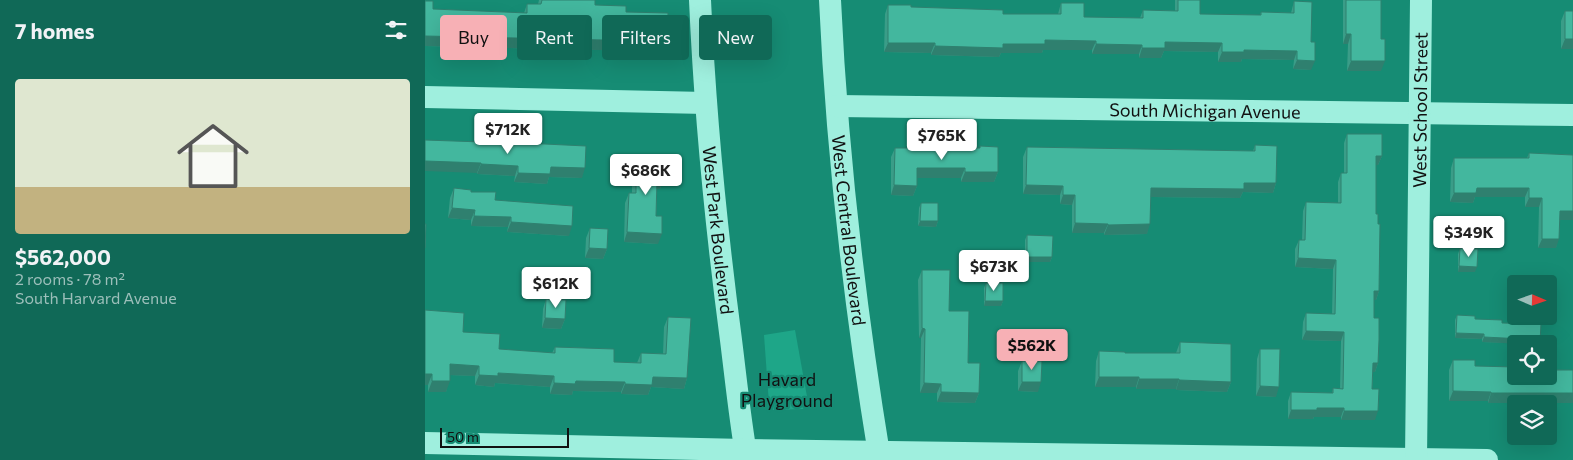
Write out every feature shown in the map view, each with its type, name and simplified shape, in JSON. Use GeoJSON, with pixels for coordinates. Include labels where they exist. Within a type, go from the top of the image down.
{"type":"FeatureCollection","features":[{"type":"Feature","properties":{"kind":"street","name":"West Park Boulevard"},"geometry":{"type":"LineString","coordinates":[[700,0],[706,104],[723,277],[746,455]]}},
{"type":"Feature","properties":{"kind":"street","name":"West Central Boulevard"},"geometry":{"type":"LineString","coordinates":[[831,0],[837,106],[846,204],[858,308],[879,455]]}},
{"type":"Feature","properties":{"kind":"street","name":"West School Street"},"geometry":{"type":"LineString","coordinates":[[1416,460],[1421,0]]}},
{"type":"Feature","properties":{"kind":"street"},"geometry":{"type":"LineString","coordinates":[[425,97],[706,104]]}},
{"type":"Feature","properties":{"kind":"street","name":"South Michigan Avenue"},"geometry":{"type":"LineString","coordinates":[[837,106],[1573,116]]}},
{"type":"Feature","properties":{"kind":"street"},"geometry":{"type":"LineString","coordinates":[[425,443],[746,455],[1487,460]]}},
{"type":"Feature","properties":{"kind":"green space","name":"Havard Playground"},"geometry":{"type":"Polygon","coordinates":[[[795,330],[808,402],[803,409],[773,410],[769,404],[764,335],[795,330]]]}},
{"type":"Feature","properties":{"kind":"building"},"geometry":{"type":"Polygon","coordinates":[[[542,0],[595,0],[595,5],[626,6],[626,12],[668,13],[668,15],[602,15],[602,40],[592,40],[592,15],[517,15],[517,38],[507,38],[507,15],[440,15],[440,36],[425,36],[425,1],[433,1],[433,9],[527,13],[527,4],[541,4],[542,0]]]}},
{"type":"Feature","properties":{"kind":"building"},"geometry":{"type":"Polygon","coordinates":[[[1178,0],[1200,0],[1200,14],[1261,15],[1261,12],[1294,13],[1294,1],[1312,2],[1311,42],[1315,42],[1315,61],[1297,60],[1297,51],[1244,50],[1244,52],[1222,52],[1222,43],[1165,42],[1165,48],[1142,48],[1142,45],[1096,44],[1096,41],[1045,40],[1045,44],[1003,44],[1003,48],[935,46],[935,43],[888,43],[888,5],[1003,10],[1003,14],[1061,14],[1061,3],[1084,3],[1084,17],[1143,18],[1143,10],[1178,11],[1178,0]]]}},
{"type":"Feature","properties":{"kind":"building"},"geometry":{"type":"Polygon","coordinates":[[[1346,0],[1381,0],[1381,39],[1385,39],[1385,61],[1351,61],[1351,34],[1346,34],[1346,0]]]}},
{"type":"Feature","properties":{"kind":"building"},"geometry":{"type":"Polygon","coordinates":[[[1565,11],[1573,11],[1573,39],[1565,39],[1565,11]]]}},
{"type":"Feature","properties":{"kind":"building"},"geometry":{"type":"Polygon","coordinates":[[[1347,134],[1382,134],[1382,156],[1376,156],[1376,214],[1378,214],[1378,224],[1380,224],[1379,291],[1374,291],[1374,318],[1379,318],[1379,340],[1378,363],[1373,363],[1372,389],[1379,389],[1378,411],[1344,411],[1344,408],[1291,410],[1291,392],[1333,393],[1333,388],[1343,389],[1344,332],[1306,331],[1306,313],[1335,314],[1336,260],[1298,258],[1299,240],[1305,240],[1306,202],[1341,203],[1341,173],[1347,173],[1347,134]]]}},
{"type":"Feature","properties":{"kind":"building"},"geometry":{"type":"Polygon","coordinates":[[[425,140],[586,146],[585,168],[551,167],[550,174],[518,173],[518,166],[425,161],[425,140]]]}},
{"type":"Feature","properties":{"kind":"building"},"geometry":{"type":"Polygon","coordinates":[[[1255,145],[1277,146],[1276,183],[1244,183],[1244,189],[1151,188],[1150,224],[1108,225],[1075,223],[1075,195],[1063,195],[1063,186],[1026,185],[1027,147],[1255,151],[1255,145]]]}},
{"type":"Feature","properties":{"kind":"building"},"geometry":{"type":"Polygon","coordinates":[[[980,146],[998,147],[998,172],[965,172],[965,168],[917,168],[917,186],[894,185],[895,148],[980,148],[980,146]]]}},
{"type":"Feature","properties":{"kind":"building"},"geometry":{"type":"Polygon","coordinates":[[[1529,153],[1573,155],[1573,211],[1560,211],[1559,239],[1542,239],[1542,198],[1529,198],[1529,188],[1477,188],[1476,193],[1454,193],[1454,158],[1529,158],[1529,153]]]}},
{"type":"Feature","properties":{"kind":"building"},"geometry":{"type":"Polygon","coordinates":[[[636,155],[663,155],[663,180],[657,180],[656,216],[662,216],[662,234],[627,232],[629,193],[636,193],[636,155]]]}},
{"type":"Feature","properties":{"kind":"building"},"geometry":{"type":"Polygon","coordinates":[[[454,188],[471,190],[471,192],[496,192],[495,200],[573,206],[572,226],[511,222],[511,217],[474,216],[475,210],[452,208],[454,188]]]}},
{"type":"Feature","properties":{"kind":"building"},"geometry":{"type":"Polygon","coordinates":[[[921,203],[938,203],[938,221],[920,221],[921,203]]]}},
{"type":"Feature","properties":{"kind":"building"},"geometry":{"type":"Polygon","coordinates":[[[1483,223],[1501,224],[1501,242],[1483,241],[1483,223]]]}},
{"type":"Feature","properties":{"kind":"building"},"geometry":{"type":"Polygon","coordinates":[[[590,228],[608,229],[607,249],[589,248],[590,228]]]}},
{"type":"Feature","properties":{"kind":"building"},"geometry":{"type":"Polygon","coordinates":[[[1027,235],[1053,236],[1052,257],[1027,257],[1027,235]]]}},
{"type":"Feature","properties":{"kind":"building"},"geometry":{"type":"Polygon","coordinates":[[[1460,248],[1478,249],[1477,267],[1459,266],[1460,248]]]}},
{"type":"Feature","properties":{"kind":"building"},"geometry":{"type":"Polygon","coordinates":[[[922,270],[950,270],[949,311],[969,311],[968,363],[980,363],[979,393],[941,392],[941,384],[924,383],[925,329],[922,328],[922,270]]]}},
{"type":"Feature","properties":{"kind":"building"},"geometry":{"type":"Polygon","coordinates":[[[986,283],[1003,283],[1003,301],[985,301],[986,283]]]}},
{"type":"Feature","properties":{"kind":"building"},"geometry":{"type":"Polygon","coordinates":[[[546,299],[566,300],[565,319],[545,318],[546,299]]]}},
{"type":"Feature","properties":{"kind":"building"},"geometry":{"type":"Polygon","coordinates":[[[425,310],[464,313],[463,332],[500,334],[499,349],[555,353],[555,347],[614,349],[614,362],[641,363],[641,353],[666,354],[668,317],[691,318],[687,378],[653,377],[652,385],[625,384],[625,382],[576,381],[575,384],[554,383],[554,376],[498,373],[498,376],[479,375],[479,366],[450,364],[450,381],[432,381],[432,374],[425,374],[425,310]]]}},
{"type":"Feature","properties":{"kind":"building"},"geometry":{"type":"Polygon","coordinates":[[[1457,315],[1475,316],[1475,319],[1502,320],[1502,323],[1507,323],[1507,325],[1541,325],[1540,335],[1507,335],[1507,338],[1484,337],[1484,334],[1456,333],[1457,315]]]}},
{"type":"Feature","properties":{"kind":"building"},"geometry":{"type":"Polygon","coordinates":[[[1180,342],[1231,344],[1231,382],[1139,379],[1139,377],[1099,377],[1099,351],[1180,353],[1180,342]]]}},
{"type":"Feature","properties":{"kind":"building"},"geometry":{"type":"Polygon","coordinates":[[[1260,349],[1280,349],[1279,387],[1260,386],[1260,349]]]}},
{"type":"Feature","properties":{"kind":"building"},"geometry":{"type":"Polygon","coordinates":[[[1453,360],[1475,360],[1475,366],[1507,367],[1507,385],[1557,385],[1557,370],[1573,370],[1573,393],[1453,391],[1453,360]]]}},
{"type":"Feature","properties":{"kind":"building"},"geometry":{"type":"Polygon","coordinates":[[[1022,361],[1042,361],[1041,382],[1022,382],[1022,361]]]}}]}
